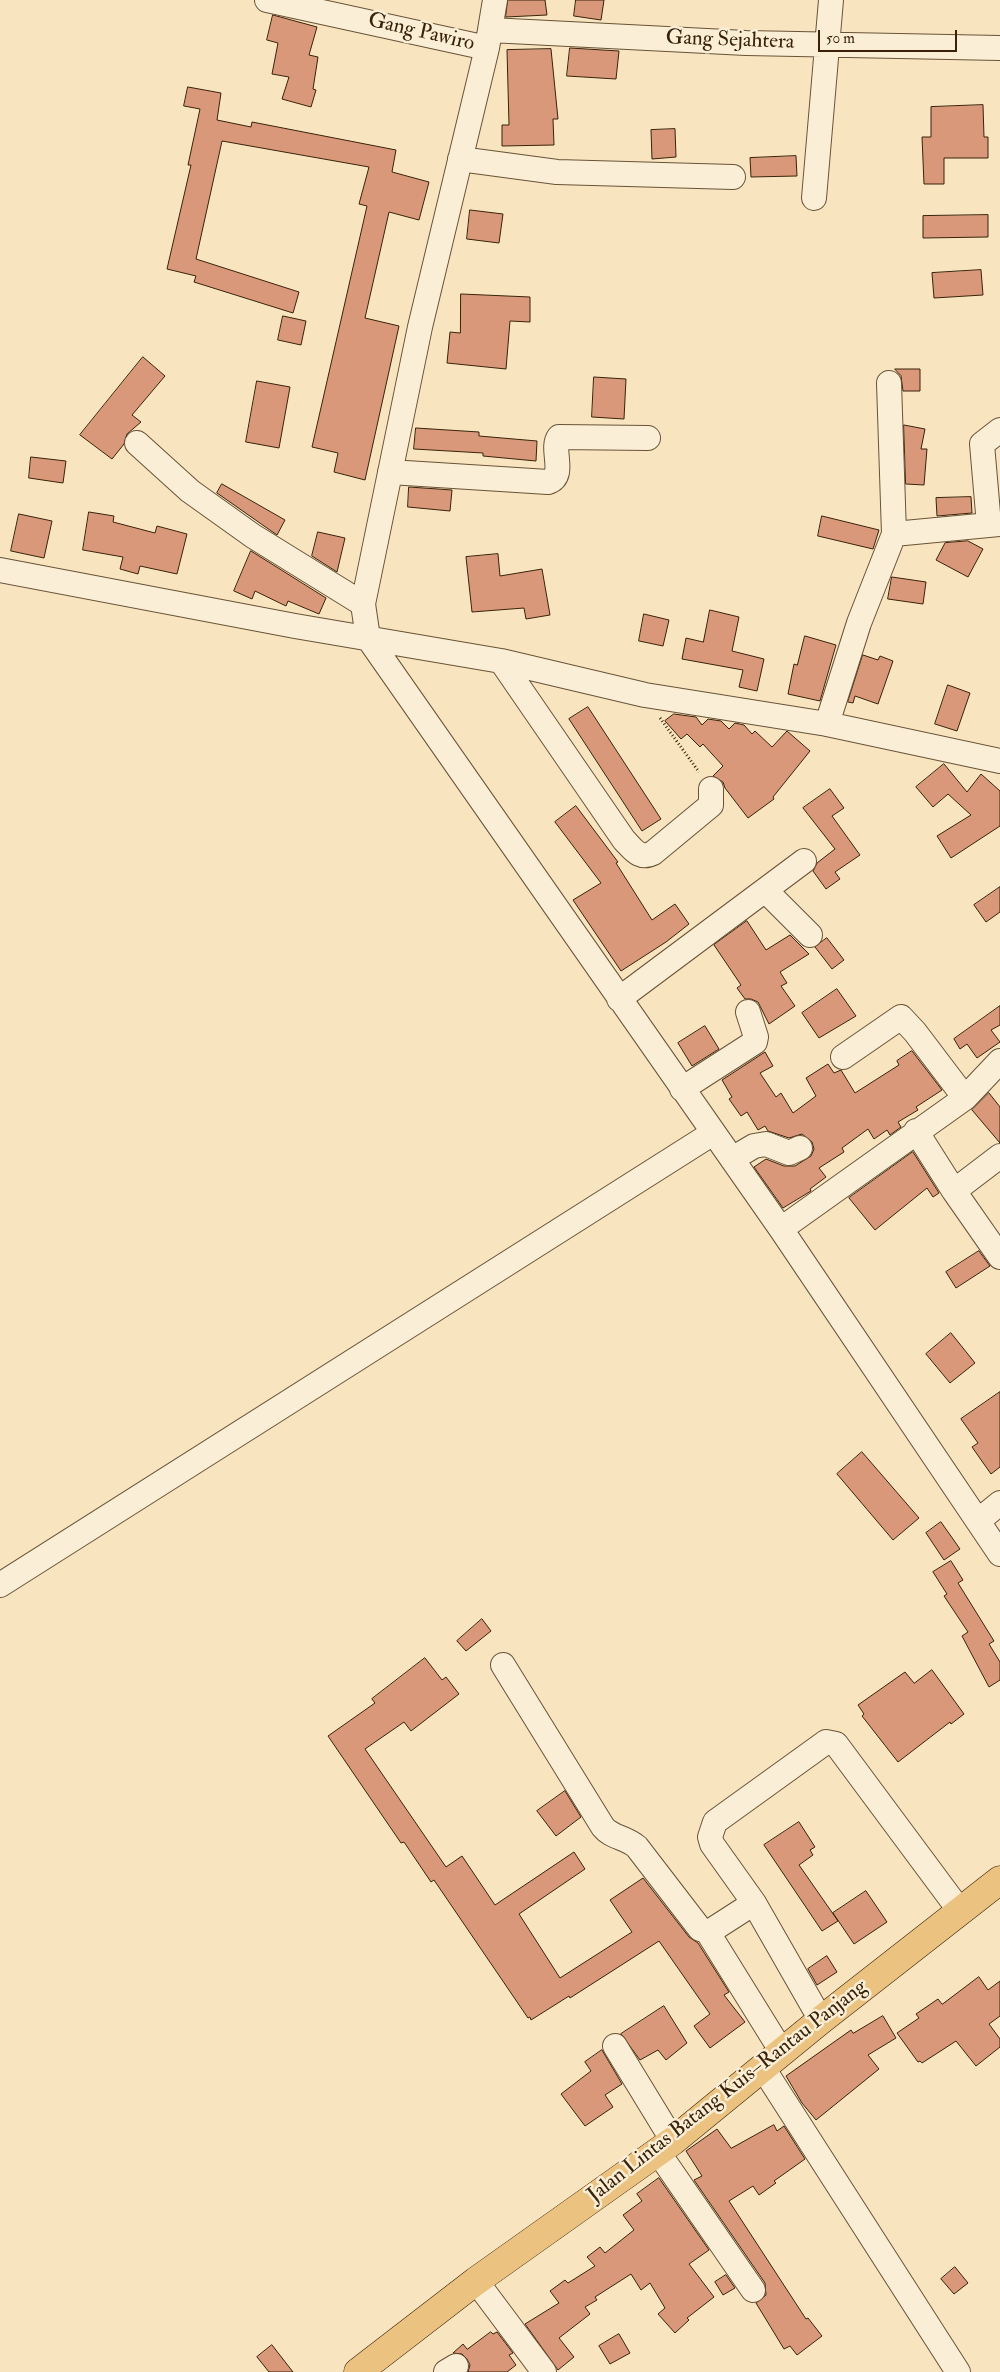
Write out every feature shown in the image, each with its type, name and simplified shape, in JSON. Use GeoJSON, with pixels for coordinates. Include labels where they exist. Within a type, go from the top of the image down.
{"type":"FeatureCollection","features":[{"type":"Feature","properties":{"kind":"main road","name":"Jalan Lintas Batang Kuis–Rantau Panjang"},"geometry":{"type":"LineString","coordinates":[[358,2372],[476,2281],[665,2146],[821,2020],[1000,1880]]}},
{"type":"Feature","properties":{"kind":"street","name":"Gang Pawiro"},"geometry":{"type":"LineString","coordinates":[[267,0],[488,39]]}},
{"type":"Feature","properties":{"kind":"street"},"geometry":{"type":"LineString","coordinates":[[495,0],[488,39],[420,327],[363,604],[368,638],[781,1228],[1000,1554]]}},
{"type":"Feature","properties":{"kind":"street"},"geometry":{"type":"LineString","coordinates":[[814,198],[831,0]]}},
{"type":"Feature","properties":{"kind":"street","name":"Gang Sejahtera"},"geometry":{"type":"LineString","coordinates":[[488,39],[1000,48]]}},
{"type":"Feature","properties":{"kind":"street"},"geometry":{"type":"LineString","coordinates":[[460,160],[557,172],[733,177]]}},
{"type":"Feature","properties":{"kind":"street"},"geometry":{"type":"LineString","coordinates":[[827,724],[859,623],[894,534],[889,383]]}},
{"type":"Feature","properties":{"kind":"street"},"geometry":{"type":"LineString","coordinates":[[894,534],[994,525],[982,444],[1000,430]]}},
{"type":"Feature","properties":{"kind":"street"},"geometry":{"type":"LineString","coordinates":[[390,472],[548,482],[552,481],[556,474],[556,442],[559,437],[648,438]]}},
{"type":"Feature","properties":{"kind":"street"},"geometry":{"type":"LineString","coordinates":[[137,443],[190,491],[245,530],[363,604]]}},
{"type":"Feature","properties":{"kind":"street"},"geometry":{"type":"LineString","coordinates":[[0,570],[295,626],[501,661],[645,695],[827,724],[1000,762]]}},
{"type":"Feature","properties":{"kind":"street"},"geometry":{"type":"LineString","coordinates":[[501,661],[624,840],[638,854],[646,856],[654,853],[711,804],[711,789]]}},
{"type":"Feature","properties":{"kind":"street"},"geometry":{"type":"LineString","coordinates":[[619,999],[804,861]]}},
{"type":"Feature","properties":{"kind":"street"},"geometry":{"type":"LineString","coordinates":[[766,891],[810,935]]}},
{"type":"Feature","properties":{"kind":"street"},"geometry":{"type":"LineString","coordinates":[[682,1089],[754,1042],[756,1037],[748,1012]]}},
{"type":"Feature","properties":{"kind":"street"},"geometry":{"type":"LineString","coordinates":[[843,1057],[900,1017],[916,1032],[965,1098]]}},
{"type":"Feature","properties":{"kind":"street"},"geometry":{"type":"LineString","coordinates":[[781,1228],[965,1098],[1000,1061]]}},
{"type":"Feature","properties":{"kind":"street"},"geometry":{"type":"LineString","coordinates":[[916,1131],[954,1191],[1000,1257]]}},
{"type":"Feature","properties":{"kind":"street"},"geometry":{"type":"LineString","coordinates":[[0,1585],[713,1133]]}},
{"type":"Feature","properties":{"kind":"street"},"geometry":{"type":"LineString","coordinates":[[732,1159],[754,1146],[766,1144],[789,1153],[800,1148]]}},
{"type":"Feature","properties":{"kind":"street"},"geometry":{"type":"LineString","coordinates":[[954,1191],[1000,1156]]}},
{"type":"Feature","properties":{"kind":"street"},"geometry":{"type":"LineString","coordinates":[[978,1520],[1000,1503]]}},
{"type":"Feature","properties":{"kind":"street"},"geometry":{"type":"LineString","coordinates":[[503,1665],[603,1827],[607,1832],[630,1841],[637,1847],[700,1929],[707,1931],[754,1903]]}},
{"type":"Feature","properties":{"kind":"street"},"geometry":{"type":"LineString","coordinates":[[821,2020],[754,1903],[712,1844],[710,1837],[715,1822],[826,1742],[831,1741],[836,1744],[960,1911]]}},
{"type":"Feature","properties":{"kind":"street"},"geometry":{"type":"LineString","coordinates":[[707,1931],[773,2060],[958,2372]]}},
{"type":"Feature","properties":{"kind":"street"},"geometry":{"type":"LineString","coordinates":[[615,2046],[665,2146],[753,2290]]}},
{"type":"Feature","properties":{"kind":"street"},"geometry":{"type":"LineString","coordinates":[[476,2281],[544,2372]]}},
{"type":"Feature","properties":{"kind":"path"},"geometry":{"type":"LineString","coordinates":[[656,712],[711,789]]}},
{"type":"Feature","properties":{"kind":"building"},"geometry":{"type":"Polygon","coordinates":[[[508,0],[545,0],[547,15],[506,17],[508,0]]]}},
{"type":"Feature","properties":{"kind":"building"},"geometry":{"type":"Polygon","coordinates":[[[576,0],[604,0],[601,20],[574,16],[576,0]]]}},
{"type":"Feature","properties":{"kind":"building"},"geometry":{"type":"Polygon","coordinates":[[[273,15],[317,27],[309,55],[318,57],[313,89],[316,90],[311,107],[282,99],[289,77],[272,74],[278,43],[267,40],[273,15]]]}},
{"type":"Feature","properties":{"kind":"building"},"geometry":{"type":"Polygon","coordinates":[[[570,48],[619,51],[616,79],[567,76],[570,48]]]}},
{"type":"Feature","properties":{"kind":"building"},"geometry":{"type":"Polygon","coordinates":[[[551,49],[558,119],[553,119],[554,145],[502,146],[502,125],[509,125],[507,50],[551,49]]]}},
{"type":"Feature","properties":{"kind":"building"},"geometry":{"type":"Polygon","coordinates":[[[188,87],[221,93],[217,120],[251,127],[252,122],[396,150],[392,172],[429,182],[419,220],[389,212],[365,318],[399,326],[365,480],[334,472],[338,453],[312,447],[367,206],[359,204],[369,167],[222,141],[196,259],[299,292],[293,313],[194,282],[196,276],[167,269],[191,165],[188,165],[200,109],[184,106],[188,87]]]}},
{"type":"Feature","properties":{"kind":"building"},"geometry":{"type":"Polygon","coordinates":[[[983,105],[984,137],[988,137],[988,158],[944,158],[944,184],[924,184],[922,137],[931,137],[931,107],[983,105]]]}},
{"type":"Feature","properties":{"kind":"building"},"geometry":{"type":"Polygon","coordinates":[[[675,129],[676,157],[652,159],[651,130],[675,129]]]}},
{"type":"Feature","properties":{"kind":"building"},"geometry":{"type":"Polygon","coordinates":[[[796,156],[797,176],[751,177],[750,158],[796,156]]]}},
{"type":"Feature","properties":{"kind":"building"},"geometry":{"type":"Polygon","coordinates":[[[470,210],[503,214],[499,243],[467,239],[470,210]]]}},
{"type":"Feature","properties":{"kind":"building"},"geometry":{"type":"Polygon","coordinates":[[[988,215],[988,237],[923,238],[923,216],[988,215]]]}},
{"type":"Feature","properties":{"kind":"building"},"geometry":{"type":"Polygon","coordinates":[[[981,270],[983,295],[934,298],[932,273],[981,270]]]}},
{"type":"Feature","properties":{"kind":"building"},"geometry":{"type":"Polygon","coordinates":[[[461,294],[530,297],[530,322],[510,321],[506,369],[447,363],[450,332],[460,333],[461,294]]]}},
{"type":"Feature","properties":{"kind":"building"},"geometry":{"type":"Polygon","coordinates":[[[283,316],[306,321],[301,345],[278,340],[283,316]]]}},
{"type":"Feature","properties":{"kind":"building"},"geometry":{"type":"Polygon","coordinates":[[[143,357],[165,376],[132,415],[141,422],[127,434],[124,444],[112,459],[80,435],[143,357]]]}},
{"type":"Feature","properties":{"kind":"building"},"geometry":{"type":"Polygon","coordinates":[[[895,369],[920,369],[920,391],[903,391],[901,376],[895,369]]]}},
{"type":"Feature","properties":{"kind":"building"},"geometry":{"type":"Polygon","coordinates":[[[594,377],[626,379],[624,419],[592,417],[594,377]]]}},
{"type":"Feature","properties":{"kind":"building"},"geometry":{"type":"Polygon","coordinates":[[[257,381],[290,387],[279,448],[246,442],[257,381]]]}},
{"type":"Feature","properties":{"kind":"building"},"geometry":{"type":"Polygon","coordinates":[[[904,425],[925,429],[921,449],[927,449],[924,485],[906,484],[904,425]]]}},
{"type":"Feature","properties":{"kind":"building"},"geometry":{"type":"Polygon","coordinates":[[[416,428],[479,432],[479,436],[537,441],[536,461],[483,456],[483,453],[414,449],[416,428]]]}},
{"type":"Feature","properties":{"kind":"building"},"geometry":{"type":"Polygon","coordinates":[[[31,457],[66,461],[63,483],[29,478],[31,457]]]}},
{"type":"Feature","properties":{"kind":"building"},"geometry":{"type":"Polygon","coordinates":[[[222,484],[285,520],[277,535],[217,493],[222,484]]]}},
{"type":"Feature","properties":{"kind":"building"},"geometry":{"type":"Polygon","coordinates":[[[409,487],[452,490],[450,511],[408,507],[409,487]]]}},
{"type":"Feature","properties":{"kind":"building"},"geometry":{"type":"Polygon","coordinates":[[[971,497],[972,513],[937,516],[936,498],[971,497]]]}},
{"type":"Feature","properties":{"kind":"building"},"geometry":{"type":"Polygon","coordinates":[[[89,512],[114,516],[113,522],[155,533],[157,526],[187,534],[177,574],[140,566],[138,574],[120,569],[123,557],[83,550],[89,512]]]}},
{"type":"Feature","properties":{"kind":"building"},"geometry":{"type":"Polygon","coordinates":[[[19,514],[52,521],[44,558],[11,551],[19,514]]]}},
{"type":"Feature","properties":{"kind":"building"},"geometry":{"type":"Polygon","coordinates":[[[822,516],[879,530],[873,549],[818,536],[822,516]]]}},
{"type":"Feature","properties":{"kind":"building"},"geometry":{"type":"Polygon","coordinates":[[[318,532],[345,538],[337,572],[312,556],[318,532]]]}},
{"type":"Feature","properties":{"kind":"building"},"geometry":{"type":"Polygon","coordinates":[[[968,541],[983,549],[968,577],[936,560],[945,543],[968,541]]]}},
{"type":"Feature","properties":{"kind":"building"},"geometry":{"type":"Polygon","coordinates":[[[251,551],[326,598],[319,614],[288,601],[286,606],[255,591],[252,599],[234,591],[251,551]]]}},
{"type":"Feature","properties":{"kind":"building"},"geometry":{"type":"Polygon","coordinates":[[[498,554],[500,576],[542,569],[550,615],[526,619],[524,608],[472,612],[466,557],[498,554]]]}},
{"type":"Feature","properties":{"kind":"building"},"geometry":{"type":"Polygon","coordinates":[[[892,577],[926,582],[923,604],[888,599],[892,577]]]}},
{"type":"Feature","properties":{"kind":"building"},"geometry":{"type":"Polygon","coordinates":[[[710,610],[739,617],[732,651],[764,659],[757,691],[739,687],[743,670],[682,659],[686,638],[703,642],[710,610]]]}},
{"type":"Feature","properties":{"kind":"building"},"geometry":{"type":"Polygon","coordinates":[[[644,614],[669,620],[663,646],[639,641],[644,614]]]}},
{"type":"Feature","properties":{"kind":"building"},"geometry":{"type":"Polygon","coordinates":[[[805,636],[836,645],[820,701],[788,694],[794,664],[797,665],[805,636]]]}},
{"type":"Feature","properties":{"kind":"building"},"geometry":{"type":"Polygon","coordinates":[[[863,655],[878,660],[880,656],[893,661],[878,704],[855,696],[853,703],[848,702],[863,655]]]}},
{"type":"Feature","properties":{"kind":"building"},"geometry":{"type":"Polygon","coordinates":[[[948,685],[970,693],[957,731],[935,724],[948,685]]]}},
{"type":"Feature","properties":{"kind":"building"},"geometry":{"type":"Polygon","coordinates":[[[588,707],[661,819],[642,831],[569,719],[588,707]]]}},
{"type":"Feature","properties":{"kind":"building"},"geometry":{"type":"Polygon","coordinates":[[[674,714],[696,717],[702,725],[708,719],[721,721],[729,729],[735,723],[744,725],[752,734],[755,731],[772,747],[787,731],[810,751],[773,797],[774,799],[748,818],[725,788],[723,782],[713,776],[723,766],[703,744],[700,747],[687,734],[681,739],[665,721],[674,714]]]}},
{"type":"Feature","properties":{"kind":"building"},"geometry":{"type":"Polygon","coordinates":[[[944,764],[967,792],[981,774],[1000,791],[1000,826],[951,858],[937,836],[971,815],[948,794],[933,807],[916,787],[944,764]]]}},
{"type":"Feature","properties":{"kind":"building"},"geometry":{"type":"Polygon","coordinates":[[[830,789],[844,808],[832,816],[860,855],[835,872],[840,879],[826,889],[813,871],[817,863],[835,849],[803,808],[830,789]]]}},
{"type":"Feature","properties":{"kind":"building"},"geometry":{"type":"Polygon","coordinates":[[[576,806],[618,862],[616,863],[652,920],[675,904],[689,924],[666,942],[621,971],[573,900],[601,883],[555,822],[576,806]]]}},
{"type":"Feature","properties":{"kind":"building"},"geometry":{"type":"Polygon","coordinates":[[[1000,887],[1000,912],[986,922],[974,905],[1000,887]]]}},
{"type":"Feature","properties":{"kind":"building"},"geometry":{"type":"Polygon","coordinates":[[[747,921],[766,950],[790,935],[809,954],[780,972],[787,983],[781,986],[795,1006],[769,1024],[758,1002],[745,999],[737,988],[741,985],[714,945],[747,921]]]}},
{"type":"Feature","properties":{"kind":"building"},"geometry":{"type":"Polygon","coordinates":[[[827,938],[844,960],[832,969],[815,947],[827,938]]]}},
{"type":"Feature","properties":{"kind":"building"},"geometry":{"type":"Polygon","coordinates":[[[837,989],[856,1016],[819,1038],[802,1013],[837,989]]]}},
{"type":"Feature","properties":{"kind":"building"},"geometry":{"type":"Polygon","coordinates":[[[1000,1006],[1000,1025],[991,1030],[1000,1042],[977,1058],[967,1044],[960,1049],[954,1039],[1000,1006]]]}},
{"type":"Feature","properties":{"kind":"building"},"geometry":{"type":"Polygon","coordinates":[[[705,1026],[719,1049],[692,1066],[678,1043],[705,1026]]]}},
{"type":"Feature","properties":{"kind":"building"},"geometry":{"type":"Polygon","coordinates":[[[912,1051],[942,1090],[916,1107],[918,1110],[898,1122],[901,1127],[890,1135],[887,1130],[874,1139],[868,1129],[842,1148],[844,1152],[819,1168],[826,1177],[810,1189],[811,1191],[783,1208],[754,1167],[766,1159],[784,1166],[795,1166],[811,1156],[814,1149],[812,1142],[802,1134],[789,1138],[768,1131],[765,1126],[758,1130],[747,1112],[741,1116],[729,1099],[732,1097],[722,1080],[765,1052],[773,1066],[760,1073],[776,1097],[781,1093],[793,1113],[816,1096],[806,1078],[828,1064],[834,1073],[841,1070],[855,1093],[899,1065],[897,1061],[912,1051]]]}},
{"type":"Feature","properties":{"kind":"building"},"geometry":{"type":"Polygon","coordinates":[[[989,1093],[1000,1107],[1000,1143],[972,1110],[989,1093]]]}},
{"type":"Feature","properties":{"kind":"building"},"geometry":{"type":"Polygon","coordinates":[[[913,1152],[939,1193],[933,1197],[927,1188],[875,1230],[849,1198],[913,1152]]]}},
{"type":"Feature","properties":{"kind":"building"},"geometry":{"type":"Polygon","coordinates":[[[979,1251],[990,1266],[956,1288],[946,1272],[979,1251]]]}},
{"type":"Feature","properties":{"kind":"building"},"geometry":{"type":"Polygon","coordinates":[[[951,1333],[975,1363],[950,1383],[926,1354],[951,1333]]]}},
{"type":"Feature","properties":{"kind":"building"},"geometry":{"type":"Polygon","coordinates":[[[1000,1392],[1000,1467],[991,1474],[972,1447],[978,1443],[961,1419],[1000,1392]]]}},
{"type":"Feature","properties":{"kind":"building"},"geometry":{"type":"Polygon","coordinates":[[[862,1452],[919,1518],[893,1540],[837,1474],[862,1452]]]}},
{"type":"Feature","properties":{"kind":"building"},"geometry":{"type":"Polygon","coordinates":[[[941,1522],[960,1549],[944,1560],[926,1533],[941,1522]]]}},
{"type":"Feature","properties":{"kind":"building"},"geometry":{"type":"Polygon","coordinates":[[[951,1561],[963,1580],[958,1583],[994,1641],[989,1644],[1000,1662],[1000,1680],[989,1687],[962,1636],[968,1632],[944,1596],[947,1594],[933,1572],[951,1561]]]}},
{"type":"Feature","properties":{"kind":"building"},"geometry":{"type":"Polygon","coordinates":[[[482,1619],[491,1631],[466,1651],[457,1641],[482,1619]]]}},
{"type":"Feature","properties":{"kind":"building"},"geometry":{"type":"Polygon","coordinates":[[[425,1658],[442,1680],[446,1677],[459,1694],[411,1731],[404,1722],[365,1749],[446,1867],[462,1856],[495,1905],[574,1852],[585,1869],[519,1914],[560,1978],[632,1932],[610,1900],[643,1878],[689,1937],[698,1943],[729,1992],[724,1995],[745,2022],[710,2048],[694,2026],[710,2014],[659,1941],[570,1998],[569,1996],[531,2020],[530,2017],[528,2018],[434,1880],[431,1882],[404,1842],[401,1843],[328,1736],[375,1703],[372,1699],[425,1658]]]}},
{"type":"Feature","properties":{"kind":"building"},"geometry":{"type":"Polygon","coordinates":[[[932,1670],[964,1714],[951,1724],[950,1722],[898,1762],[862,1716],[864,1714],[858,1705],[905,1672],[914,1683],[932,1670]]]}},
{"type":"Feature","properties":{"kind":"building"},"geometry":{"type":"Polygon","coordinates":[[[565,1791],[581,1817],[556,1836],[537,1811],[565,1791]]]}},
{"type":"Feature","properties":{"kind":"building"},"geometry":{"type":"Polygon","coordinates":[[[799,1822],[815,1847],[810,1850],[813,1855],[799,1865],[838,1921],[822,1931],[764,1845],[799,1822]]]}},
{"type":"Feature","properties":{"kind":"building"},"geometry":{"type":"Polygon","coordinates":[[[866,1891],[887,1922],[854,1944],[833,1913],[866,1891]]]}},
{"type":"Feature","properties":{"kind":"building"},"geometry":{"type":"Polygon","coordinates":[[[827,1956],[837,1972],[817,1985],[808,1969],[827,1956]]]}},
{"type":"Feature","properties":{"kind":"building"},"geometry":{"type":"Polygon","coordinates":[[[979,1977],[988,1990],[1000,1981],[1000,2016],[989,2024],[1000,2039],[1000,2047],[976,2066],[956,2041],[922,2063],[918,2062],[897,2033],[919,2018],[916,2014],[938,1999],[942,2004],[979,1977]]]}},
{"type":"Feature","properties":{"kind":"building"},"geometry":{"type":"Polygon","coordinates":[[[664,2006],[687,2043],[666,2060],[658,2050],[640,2060],[621,2034],[664,2006]]]}},
{"type":"Feature","properties":{"kind":"building"},"geometry":{"type":"Polygon","coordinates":[[[883,2016],[896,2038],[868,2055],[879,2069],[816,2120],[802,2103],[786,2076],[851,2030],[853,2033],[883,2016]]]}},
{"type":"Feature","properties":{"kind":"building"},"geometry":{"type":"Polygon","coordinates":[[[602,2050],[622,2084],[605,2095],[613,2107],[585,2126],[561,2094],[591,2071],[585,2062],[602,2050]]]}},
{"type":"Feature","properties":{"kind":"building"},"geometry":{"type":"Polygon","coordinates":[[[774,2125],[777,2131],[784,2126],[805,2159],[774,2181],[776,2183],[759,2195],[753,2186],[729,2201],[806,2319],[808,2318],[822,2336],[797,2355],[790,2346],[784,2349],[756,2303],[766,2295],[765,2283],[694,2180],[702,2176],[686,2151],[717,2129],[731,2148],[774,2125]]]}},
{"type":"Feature","properties":{"kind":"building"},"geometry":{"type":"Polygon","coordinates":[[[659,2178],[709,2250],[689,2264],[714,2297],[687,2318],[689,2320],[675,2333],[658,2314],[665,2308],[650,2283],[641,2290],[631,2274],[595,2297],[597,2300],[585,2307],[590,2314],[559,2338],[574,2357],[558,2370],[525,2324],[559,2303],[550,2291],[565,2280],[568,2283],[595,2266],[587,2257],[600,2247],[605,2253],[634,2230],[623,2215],[642,2201],[637,2194],[659,2178]]]}},
{"type":"Feature","properties":{"kind":"building"},"geometry":{"type":"Polygon","coordinates":[[[955,2267],[968,2283],[954,2294],[941,2279],[955,2267]]]}},
{"type":"Feature","properties":{"kind":"building"},"geometry":{"type":"Polygon","coordinates":[[[726,2275],[735,2288],[723,2295],[715,2282],[726,2275]]]}},
{"type":"Feature","properties":{"kind":"building"},"geometry":{"type":"Polygon","coordinates":[[[491,2332],[493,2334],[497,2332],[513,2353],[509,2355],[516,2365],[507,2372],[468,2372],[470,2365],[467,2359],[462,2354],[453,2353],[463,2344],[467,2349],[491,2332]]]}},
{"type":"Feature","properties":{"kind":"building"},"geometry":{"type":"Polygon","coordinates":[[[619,2334],[630,2353],[610,2364],[599,2346],[619,2334]]]}},
{"type":"Feature","properties":{"kind":"building"},"geometry":{"type":"Polygon","coordinates":[[[272,2345],[293,2372],[269,2372],[257,2357],[272,2345]]]}}]}
